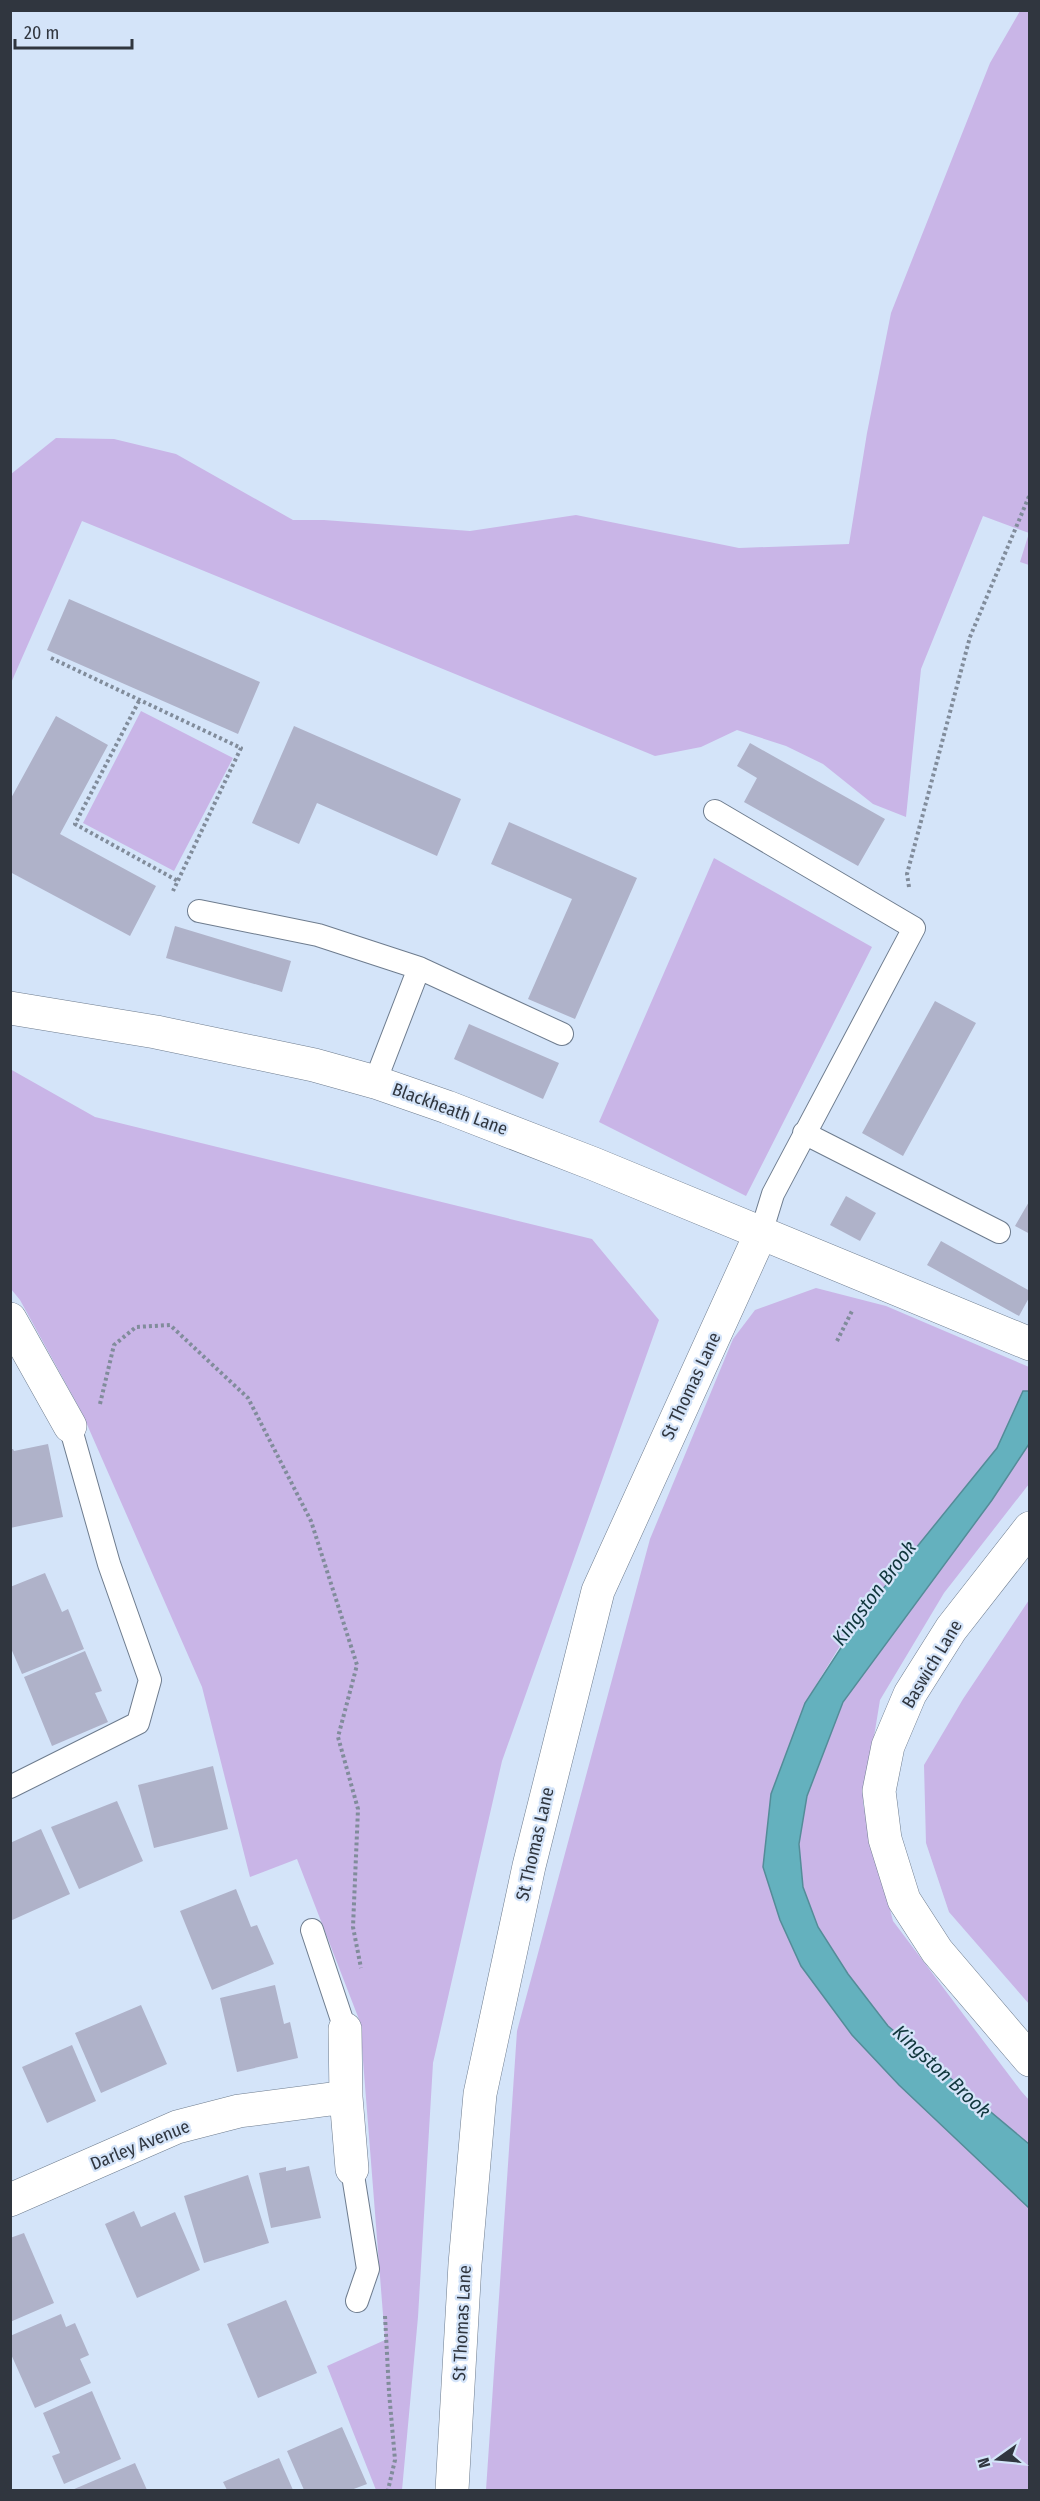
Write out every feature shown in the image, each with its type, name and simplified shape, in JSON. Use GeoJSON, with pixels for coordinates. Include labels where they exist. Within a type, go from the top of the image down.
{"type":"FeatureCollection","features":[{"type":"Feature","properties":{"kind":"street","name":"Blackheath Lane"},"geometry":{"type":"LineString","coordinates":[[10,1008],[168,1034],[314,1065],[375,1082],[520,1135],[1029,1344]]}},
{"type":"Feature","properties":{"kind":"street","name":"St Thomas Lane"},"geometry":{"type":"LineString","coordinates":[[452,2490],[465,2264],[480,2094],[528,1866],[598,1591],[761,1233]]}},
{"type":"Feature","properties":{"kind":"street"},"geometry":{"type":"LineString","coordinates":[[10,1319],[22,1368],[70,1426]]}},
{"type":"Feature","properties":{"kind":"street","name":"Baswich Lane"},"geometry":{"type":"LineString","coordinates":[[1029,1528],[951,1629],[910,1694],[888,1746],[879,1791],[885,1839],[904,1900],[936,1951],[1029,2060]]}},
{"type":"Feature","properties":{"kind":"street"},"geometry":{"type":"LineString","coordinates":[[345,2029],[346,2097],[352,2169]]}},
{"type":"Feature","properties":{"kind":"street","name":"Darley Avenue"},"geometry":{"type":"LineString","coordinates":[[10,2199],[177,2127],[239,2111],[346,2097]]}},
{"type":"Feature","properties":{"kind":"lane"},"geometry":{"type":"LineString","coordinates":[[715,811],[914,928],[773,1194],[761,1233]]}},
{"type":"Feature","properties":{"kind":"lane"},"geometry":{"type":"LineString","coordinates":[[199,911],[318,935],[419,968],[562,1034]]}},
{"type":"Feature","properties":{"kind":"lane"},"geometry":{"type":"LineString","coordinates":[[375,1082],[419,968]]}},
{"type":"Feature","properties":{"kind":"lane"},"geometry":{"type":"LineString","coordinates":[[804,1133],[999,1232]]}},
{"type":"Feature","properties":{"kind":"lane"},"geometry":{"type":"LineString","coordinates":[[10,1788],[138,1723],[150,1680],[110,1564],[70,1426]]}},
{"type":"Feature","properties":{"kind":"lane"},"geometry":{"type":"LineString","coordinates":[[312,1930],[345,2029]]}},
{"type":"Feature","properties":{"kind":"lane"},"geometry":{"type":"LineString","coordinates":[[352,2169],[368,2269],[357,2301]]}},
{"type":"Feature","properties":{"kind":"path"},"geometry":{"type":"LineString","coordinates":[[914,928],[907,874],[970,637],[1029,495]]}},
{"type":"Feature","properties":{"kind":"path"},"geometry":{"type":"LineString","coordinates":[[51,658],[241,748],[172,894],[199,911]]}},
{"type":"Feature","properties":{"kind":"path"},"geometry":{"type":"LineString","coordinates":[[139,701],[75,824],[178,881]]}},
{"type":"Feature","properties":{"kind":"path"},"geometry":{"type":"LineString","coordinates":[[70,1426],[102,1403],[114,1345],[136,1327],[170,1325],[248,1398],[310,1521],[357,1665],[338,1737],[358,1809],[353,1927],[361,1972]]}},
{"type":"Feature","properties":{"kind":"path"},"geometry":{"type":"LineString","coordinates":[[385,2311],[395,2460],[388,2490]]}},
{"type":"Feature","properties":{"kind":"shaded area"},"geometry":{"type":"Polygon","coordinates":[[[1020,11],[1030,11],[1029,565],[1020,562],[1029,533],[983,516],[921,669],[906,817],[873,804],[823,764],[786,746],[737,730],[701,747],[655,756],[82,521],[11,683],[11,474],[56,438],[114,439],[176,454],[293,520],[324,520],[470,531],[576,515],[739,548],[849,544],[867,433],[891,313],[990,63],[1020,11]]]}},
{"type":"Feature","properties":{"kind":"shaded area"},"geometry":{"type":"Polygon","coordinates":[[[141,711],[233,758],[174,871],[83,823],[141,711]]]}},
{"type":"Feature","properties":{"kind":"shaded area"},"geometry":{"type":"Polygon","coordinates":[[[714,858],[872,947],[746,1196],[599,1122],[714,858]]]}},
{"type":"Feature","properties":{"kind":"shaded area"},"geometry":{"type":"Polygon","coordinates":[[[10,1069],[95,1117],[592,1239],[659,1320],[502,1761],[433,2063],[418,2317],[402,2490],[376,2490],[327,2366],[385,2340],[360,2022],[297,1859],[250,1877],[202,1687],[82,1413],[20,1300],[11,1289],[10,1069]]]}},
{"type":"Feature","properties":{"kind":"shaded area"},"geometry":{"type":"Polygon","coordinates":[[[816,1288],[886,1306],[1029,1367],[1029,1391],[1023,1392],[997,1448],[865,1611],[840,1646],[805,1703],[771,1794],[801,1966],[852,2035],[899,2085],[1029,2208],[1029,2490],[486,2490],[517,2031],[650,1539],[733,1339],[755,1310],[816,1288]]]}},
{"type":"Feature","properties":{"kind":"shaded area"},"geometry":{"type":"Polygon","coordinates":[[[1029,1444],[1029,1484],[944,1593],[880,1700],[863,1804],[893,1921],[1029,2100],[1029,2144],[888,2026],[848,1974],[818,1927],[803,1887],[799,1843],[807,1796],[843,1702],[992,1500],[1029,1444]]]}},
{"type":"Feature","properties":{"kind":"shaded area"},"geometry":{"type":"Polygon","coordinates":[[[1029,1600],[1029,2004],[949,1912],[926,1843],[924,1765],[963,1699],[1029,1600]]]}},
{"type":"Feature","properties":{"kind":"water"},"geometry":{"type":"Polygon","coordinates":[[[1023,1391],[1029,1391],[1029,1444],[992,1500],[843,1702],[807,1796],[799,1844],[803,1887],[818,1927],[848,1974],[888,2026],[1029,2144],[1029,2208],[899,2085],[852,2035],[801,1966],[780,1920],[763,1867],[771,1794],[805,1703],[865,1611],[997,1448],[1023,1391]]]}},
{"type":"Feature","properties":{"kind":"building"},"geometry":{"type":"Polygon","coordinates":[[[69,599],[260,682],[238,734],[47,650],[69,599]]]}},
{"type":"Feature","properties":{"kind":"building"},"geometry":{"type":"Polygon","coordinates":[[[56,716],[108,745],[60,834],[156,886],[130,936],[10,872],[10,800],[56,716]]]}},
{"type":"Feature","properties":{"kind":"building"},"geometry":{"type":"Polygon","coordinates":[[[294,726],[461,799],[437,856],[317,803],[299,844],[252,823],[294,726]]]}},
{"type":"Feature","properties":{"kind":"building"},"geometry":{"type":"Polygon","coordinates":[[[750,743],[885,819],[858,866],[744,802],[757,778],[737,766],[750,743]]]}},
{"type":"Feature","properties":{"kind":"building"},"geometry":{"type":"Polygon","coordinates":[[[509,822],[637,878],[575,1019],[528,999],[572,899],[491,864],[509,822]]]}},
{"type":"Feature","properties":{"kind":"building"},"geometry":{"type":"Polygon","coordinates":[[[175,926],[291,961],[282,992],[166,958],[175,926]]]}},
{"type":"Feature","properties":{"kind":"building"},"geometry":{"type":"Polygon","coordinates":[[[935,1001],[976,1023],[903,1156],[862,1133],[935,1001]]]}},
{"type":"Feature","properties":{"kind":"building"},"geometry":{"type":"Polygon","coordinates":[[[469,1024],[559,1063],[543,1099],[454,1059],[469,1024]]]}},
{"type":"Feature","properties":{"kind":"building"},"geometry":{"type":"Polygon","coordinates":[[[846,1196],[876,1213],[860,1241],[830,1225],[846,1196]]]}},
{"type":"Feature","properties":{"kind":"building"},"geometry":{"type":"Polygon","coordinates":[[[1030,1200],[1030,1234],[1015,1226],[1030,1200]]]}},
{"type":"Feature","properties":{"kind":"building"},"geometry":{"type":"Polygon","coordinates":[[[941,1241],[1030,1291],[1030,1296],[1019,1316],[927,1265],[941,1241]]]}},
{"type":"Feature","properties":{"kind":"building"},"geometry":{"type":"Polygon","coordinates":[[[48,1444],[63,1517],[10,1528],[10,1449],[14,1451],[48,1444]]]}},
{"type":"Feature","properties":{"kind":"building"},"geometry":{"type":"Polygon","coordinates":[[[45,1573],[62,1612],[68,1609],[84,1649],[22,1674],[10,1646],[10,1587],[45,1573]]]}},
{"type":"Feature","properties":{"kind":"building"},"geometry":{"type":"Polygon","coordinates":[[[85,1651],[102,1691],[95,1693],[108,1722],[52,1746],[24,1677],[85,1651]]]}},
{"type":"Feature","properties":{"kind":"building"},"geometry":{"type":"Polygon","coordinates":[[[213,1766],[228,1829],[154,1848],[138,1785],[213,1766]]]}},
{"type":"Feature","properties":{"kind":"building"},"geometry":{"type":"Polygon","coordinates":[[[117,1801],[143,1861],[79,1889],[51,1827],[117,1801]]]}},
{"type":"Feature","properties":{"kind":"building"},"geometry":{"type":"Polygon","coordinates":[[[41,1829],[70,1894],[10,1921],[10,1843],[41,1829]]]}},
{"type":"Feature","properties":{"kind":"building"},"geometry":{"type":"Polygon","coordinates":[[[236,1889],[251,1927],[257,1925],[274,1964],[212,1990],[180,1911],[236,1889]]]}},
{"type":"Feature","properties":{"kind":"building"},"geometry":{"type":"Polygon","coordinates":[[[275,1985],[284,2024],[290,2022],[298,2058],[237,2072],[220,1998],[275,1985]]]}},
{"type":"Feature","properties":{"kind":"building"},"geometry":{"type":"Polygon","coordinates":[[[141,2005],[167,2064],[101,2093],[75,2033],[141,2005]]]}},
{"type":"Feature","properties":{"kind":"building"},"geometry":{"type":"Polygon","coordinates":[[[72,2045],[96,2101],[47,2123],[22,2067],[72,2045]]]}},
{"type":"Feature","properties":{"kind":"building"},"geometry":{"type":"Polygon","coordinates":[[[309,2166],[321,2218],[271,2228],[259,2173],[286,2167],[286,2171],[309,2166]]]}},
{"type":"Feature","properties":{"kind":"building"},"geometry":{"type":"Polygon","coordinates":[[[248,2175],[269,2243],[204,2263],[184,2196],[248,2175]]]}},
{"type":"Feature","properties":{"kind":"building"},"geometry":{"type":"Polygon","coordinates":[[[134,2211],[141,2227],[175,2212],[200,2270],[137,2298],[105,2224],[134,2211]]]}},
{"type":"Feature","properties":{"kind":"building"},"geometry":{"type":"Polygon","coordinates":[[[24,2233],[54,2303],[10,2322],[10,2238],[24,2233]]]}},
{"type":"Feature","properties":{"kind":"building"},"geometry":{"type":"Polygon","coordinates":[[[286,2300],[317,2373],[258,2398],[227,2324],[286,2300]]]}},
{"type":"Feature","properties":{"kind":"building"},"geometry":{"type":"Polygon","coordinates":[[[61,2314],[66,2327],[75,2323],[89,2355],[80,2359],[91,2383],[35,2408],[10,2352],[10,2336],[61,2314]]]}},
{"type":"Feature","properties":{"kind":"building"},"geometry":{"type":"Polygon","coordinates":[[[92,2391],[121,2459],[64,2484],[52,2456],[60,2453],[43,2413],[92,2391]]]}},
{"type":"Feature","properties":{"kind":"building"},"geometry":{"type":"Polygon","coordinates":[[[342,2427],[367,2484],[351,2490],[304,2490],[287,2451],[342,2427]]]}},
{"type":"Feature","properties":{"kind":"building"},"geometry":{"type":"Polygon","coordinates":[[[279,2458],[293,2490],[227,2490],[223,2482],[279,2458]]]}},
{"type":"Feature","properties":{"kind":"building"},"geometry":{"type":"Polygon","coordinates":[[[135,2463],[147,2490],[72,2490],[135,2463]]]}},
{"type":"Feature","properties":{"kind":"water label","name":"Kingston Brook"},"geometry":{"type":"Point","coordinates":[874,1593]}},
{"type":"Feature","properties":{"kind":"water label","name":"Kingston Brook"},"geometry":{"type":"Point","coordinates":[942,2071]}}]}
